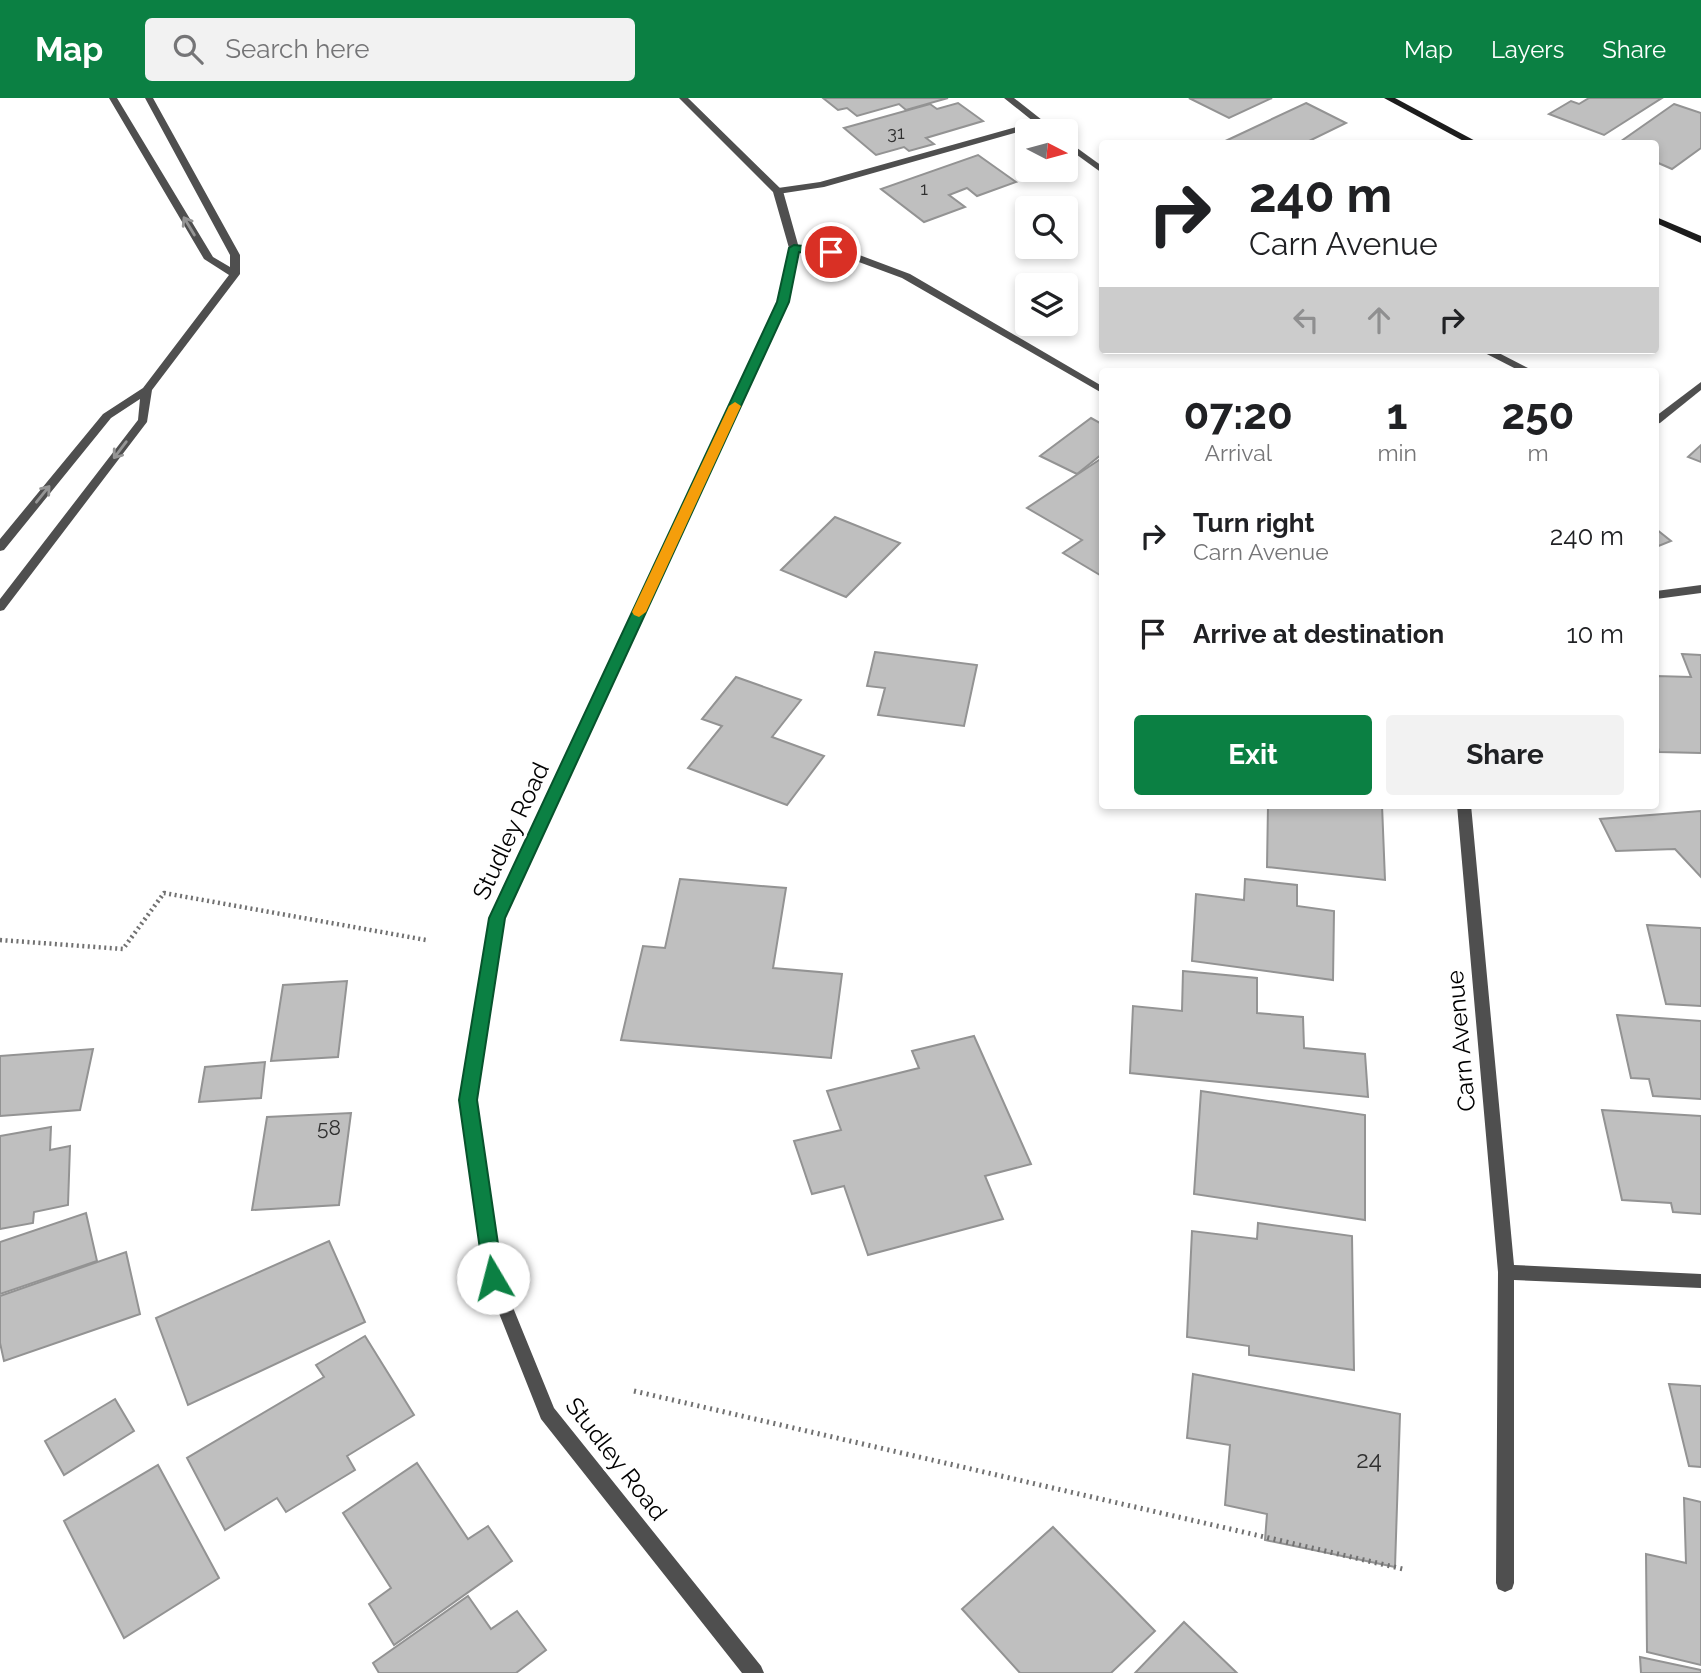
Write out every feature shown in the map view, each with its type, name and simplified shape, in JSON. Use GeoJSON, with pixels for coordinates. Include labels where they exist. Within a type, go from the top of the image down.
{"type":"FeatureCollection","features":[{"type":"Feature","properties":{"kind":"main road"},"geometry":{"type":"LineString","coordinates":[[1388,98],[1469,140]]}},
{"type":"Feature","properties":{"kind":"main road"},"geometry":{"type":"LineString","coordinates":[[1659,221],[1701,240]]}},
{"type":"Feature","properties":{"kind":"street"},"geometry":{"type":"LineString","coordinates":[[113,98],[209,259],[235,274]]}},
{"type":"Feature","properties":{"kind":"street"},"geometry":{"type":"LineString","coordinates":[[0,547],[107,416],[147,390],[235,274],[235,255],[149,98]]}},
{"type":"Feature","properties":{"kind":"street","name":"Studley Road"},"geometry":{"type":"LineString","coordinates":[[683,98],[778,191],[794,248],[783,302],[497,918],[468,1100],[493,1278],[547,1413],[754,1673]]}},
{"type":"Feature","properties":{"kind":"street"},"geometry":{"type":"LineString","coordinates":[[1008,98],[1035,119]]}},
{"type":"Feature","properties":{"kind":"street"},"geometry":{"type":"LineString","coordinates":[[778,191],[821,185],[1015,130]]}},
{"type":"Feature","properties":{"kind":"street"},"geometry":{"type":"LineString","coordinates":[[1078,152],[1099,168]]}},
{"type":"Feature","properties":{"kind":"street"},"geometry":{"type":"LineString","coordinates":[[794,248],[850,255],[906,276],[1099,388]]}},
{"type":"Feature","properties":{"kind":"street"},"geometry":{"type":"LineString","coordinates":[[1493,354],[1523,368]]}},
{"type":"Feature","properties":{"kind":"street"},"geometry":{"type":"LineString","coordinates":[[1659,419],[1701,385]]}},
{"type":"Feature","properties":{"kind":"street"},"geometry":{"type":"LineString","coordinates":[[0,607],[143,420],[147,390]]}},
{"type":"Feature","properties":{"kind":"street"},"geometry":{"type":"LineString","coordinates":[[1659,595],[1701,589]]}},
{"type":"Feature","properties":{"kind":"street","name":"Carn Avenue"},"geometry":{"type":"LineString","coordinates":[[1464,809],[1506,1272],[1505,1583]]}},
{"type":"Feature","properties":{"kind":"street"},"geometry":{"type":"LineString","coordinates":[[1506,1272],[1701,1281]]}},
{"type":"Feature","properties":{"kind":"path"},"geometry":{"type":"LineString","coordinates":[[0,940],[123,949],[164,893],[426,940]]}},
{"type":"Feature","properties":{"kind":"path"},"geometry":{"type":"LineString","coordinates":[[634,1391],[1403,1569]]}},
{"type":"Feature","properties":{"kind":"building"},"geometry":{"type":"Polygon","coordinates":[[[823,98],[948,98],[906,110],[899,104],[857,116],[847,108],[838,110],[823,98]]]}},
{"type":"Feature","properties":{"kind":"building"},"geometry":{"type":"Polygon","coordinates":[[[1189,98],[1272,98],[1229,118],[1189,98]]]}},
{"type":"Feature","properties":{"kind":"building"},"geometry":{"type":"Polygon","coordinates":[[[1589,98],[1662,98],[1604,135],[1549,114],[1571,101],[1579,104],[1589,98]]]}},
{"type":"Feature","properties":{"kind":"building"},"geometry":{"type":"Polygon","coordinates":[[[958,103],[983,121],[926,138],[934,144],[909,151],[904,147],[876,155],[844,128],[930,104],[937,109],[958,103]]]}},
{"type":"Feature","properties":{"kind":"building"},"geometry":{"type":"Polygon","coordinates":[[[1306,103],[1346,123],[1311,140],[1227,140],[1306,103]]]}},
{"type":"Feature","properties":{"kind":"building"},"geometry":{"type":"Polygon","coordinates":[[[1674,104],[1701,113],[1701,148],[1672,169],[1659,163],[1659,140],[1623,140],[1674,104]]]}},
{"type":"Feature","properties":{"kind":"building"},"geometry":{"type":"Polygon","coordinates":[[[978,155],[1016,182],[977,196],[967,188],[949,195],[965,207],[924,222],[881,189],[978,155]]]}},
{"type":"Feature","properties":{"kind":"building"},"geometry":{"type":"Polygon","coordinates":[[[1091,418],[1099,422],[1099,456],[1077,474],[1040,456],[1091,418]]]}},
{"type":"Feature","properties":{"kind":"building"},"geometry":{"type":"Polygon","coordinates":[[[1701,445],[1701,462],[1688,457],[1701,445]]]}},
{"type":"Feature","properties":{"kind":"building"},"geometry":{"type":"Polygon","coordinates":[[[1099,460],[1099,574],[1063,553],[1082,540],[1027,508],[1099,460]]]}},
{"type":"Feature","properties":{"kind":"building"},"geometry":{"type":"Polygon","coordinates":[[[835,517],[900,543],[846,597],[781,570],[835,517]]]}},
{"type":"Feature","properties":{"kind":"building"},"geometry":{"type":"Polygon","coordinates":[[[1659,531],[1671,541],[1659,546],[1659,531]]]}},
{"type":"Feature","properties":{"kind":"building"},"geometry":{"type":"Polygon","coordinates":[[[875,652],[977,665],[964,726],[878,715],[885,688],[867,686],[875,652]]]}},
{"type":"Feature","properties":{"kind":"building"},"geometry":{"type":"Polygon","coordinates":[[[1682,654],[1701,655],[1701,753],[1659,752],[1659,676],[1691,677],[1682,654]]]}},
{"type":"Feature","properties":{"kind":"building"},"geometry":{"type":"Polygon","coordinates":[[[736,677],[801,700],[772,737],[824,756],[787,805],[688,768],[722,726],[702,719],[736,677]]]}},
{"type":"Feature","properties":{"kind":"building"},"geometry":{"type":"Polygon","coordinates":[[[1268,809],[1382,809],[1385,880],[1267,867],[1268,809]]]}},
{"type":"Feature","properties":{"kind":"building"},"geometry":{"type":"Polygon","coordinates":[[[1701,811],[1701,877],[1675,849],[1616,851],[1600,819],[1701,811]]]}},
{"type":"Feature","properties":{"kind":"building"},"geometry":{"type":"Polygon","coordinates":[[[680,879],[786,888],[773,968],[842,974],[831,1058],[621,1040],[643,946],[665,948],[680,879]]]}},
{"type":"Feature","properties":{"kind":"building"},"geometry":{"type":"Polygon","coordinates":[[[1245,879],[1297,885],[1297,906],[1334,911],[1333,980],[1192,961],[1196,894],[1244,900],[1245,879]]]}},
{"type":"Feature","properties":{"kind":"building"},"geometry":{"type":"Polygon","coordinates":[[[1647,925],[1701,928],[1701,1006],[1666,1004],[1647,925]]]}},
{"type":"Feature","properties":{"kind":"building"},"geometry":{"type":"Polygon","coordinates":[[[1183,971],[1257,978],[1257,1013],[1303,1017],[1304,1048],[1365,1054],[1368,1097],[1130,1073],[1133,1006],[1182,1011],[1183,971]]]}},
{"type":"Feature","properties":{"kind":"building"},"geometry":{"type":"Polygon","coordinates":[[[347,981],[338,1057],[271,1061],[283,985],[347,981]]]}},
{"type":"Feature","properties":{"kind":"building"},"geometry":{"type":"Polygon","coordinates":[[[1617,1015],[1701,1021],[1701,1099],[1653,1096],[1649,1079],[1631,1078],[1617,1015]]]}},
{"type":"Feature","properties":{"kind":"building"},"geometry":{"type":"Polygon","coordinates":[[[974,1036],[1031,1164],[985,1176],[1003,1219],[868,1255],[844,1186],[812,1194],[794,1141],[841,1130],[827,1091],[919,1068],[912,1051],[974,1036]]]}},
{"type":"Feature","properties":{"kind":"building"},"geometry":{"type":"Polygon","coordinates":[[[93,1049],[80,1110],[0,1116],[0,1056],[93,1049]]]}},
{"type":"Feature","properties":{"kind":"building"},"geometry":{"type":"Polygon","coordinates":[[[265,1062],[261,1098],[199,1102],[205,1067],[265,1062]]]}},
{"type":"Feature","properties":{"kind":"building"},"geometry":{"type":"Polygon","coordinates":[[[1201,1091],[1365,1115],[1365,1220],[1194,1194],[1201,1091]]]}},
{"type":"Feature","properties":{"kind":"building"},"geometry":{"type":"Polygon","coordinates":[[[1602,1110],[1701,1116],[1701,1214],[1673,1212],[1671,1203],[1622,1200],[1602,1110]]]}},
{"type":"Feature","properties":{"kind":"building"},"geometry":{"type":"Polygon","coordinates":[[[351,1113],[339,1205],[252,1210],[267,1117],[351,1113]]]}},
{"type":"Feature","properties":{"kind":"building"},"geometry":{"type":"Polygon","coordinates":[[[51,1127],[50,1150],[70,1146],[68,1205],[34,1212],[33,1223],[0,1229],[0,1136],[51,1127]]]}},
{"type":"Feature","properties":{"kind":"building"},"geometry":{"type":"Polygon","coordinates":[[[86,1213],[97,1261],[0,1294],[0,1242],[86,1213]]]}},
{"type":"Feature","properties":{"kind":"building"},"geometry":{"type":"Polygon","coordinates":[[[1258,1223],[1352,1236],[1354,1370],[1249,1355],[1249,1346],[1187,1337],[1192,1231],[1257,1239],[1258,1223]]]}},
{"type":"Feature","properties":{"kind":"building"},"geometry":{"type":"Polygon","coordinates":[[[329,1241],[365,1322],[188,1405],[156,1318],[329,1241]]]}},
{"type":"Feature","properties":{"kind":"building"},"geometry":{"type":"Polygon","coordinates":[[[126,1252],[140,1314],[4,1361],[0,1343],[0,1296],[126,1252]]]}},
{"type":"Feature","properties":{"kind":"building"},"geometry":{"type":"Polygon","coordinates":[[[365,1336],[414,1415],[347,1456],[355,1470],[286,1512],[277,1498],[225,1530],[187,1458],[324,1377],[316,1365],[365,1336]]]}},
{"type":"Feature","properties":{"kind":"building"},"geometry":{"type":"Polygon","coordinates":[[[1193,1374],[1400,1414],[1395,1567],[1265,1540],[1267,1514],[1225,1505],[1230,1445],[1187,1438],[1193,1374]]]}},
{"type":"Feature","properties":{"kind":"building"},"geometry":{"type":"Polygon","coordinates":[[[1669,1384],[1701,1386],[1701,1467],[1689,1466],[1669,1384]]]}},
{"type":"Feature","properties":{"kind":"building"},"geometry":{"type":"Polygon","coordinates":[[[115,1399],[134,1431],[64,1475],[45,1441],[115,1399]]]}},
{"type":"Feature","properties":{"kind":"building"},"geometry":{"type":"Polygon","coordinates":[[[417,1463],[468,1539],[488,1526],[512,1561],[394,1645],[369,1604],[391,1588],[343,1513],[417,1463]]]}},
{"type":"Feature","properties":{"kind":"building"},"geometry":{"type":"Polygon","coordinates":[[[158,1465],[219,1578],[124,1638],[64,1521],[158,1465]]]}},
{"type":"Feature","properties":{"kind":"building"},"geometry":{"type":"Polygon","coordinates":[[[1684,1498],[1701,1502],[1701,1665],[1647,1652],[1646,1554],[1686,1563],[1684,1498]]]}},
{"type":"Feature","properties":{"kind":"building"},"geometry":{"type":"Polygon","coordinates":[[[1053,1527],[1155,1631],[1111,1673],[1020,1673],[962,1609],[1053,1527]]]}},
{"type":"Feature","properties":{"kind":"building"},"geometry":{"type":"Polygon","coordinates":[[[468,1596],[491,1629],[517,1611],[546,1650],[516,1673],[379,1673],[373,1663],[468,1596]]]}},
{"type":"Feature","properties":{"kind":"building"},"geometry":{"type":"Polygon","coordinates":[[[1184,1622],[1237,1673],[1135,1673],[1184,1622]]]}},
{"type":"Feature","properties":{"kind":"building"},"geometry":{"type":"Polygon","coordinates":[[[1640,1657],[1701,1670],[1701,1673],[1641,1673],[1640,1657]]]}},
{"type":"Feature","properties":{"kind":"slow traffic"},"geometry":{"type":"LineString","coordinates":[[639,612],[735,406]]}},
{"type":"Feature","properties":{"kind":"route"},"geometry":{"type":"LineString","coordinates":[[493,1278],[468,1100],[497,918],[783,302],[794,248],[831,252]]}}]}
